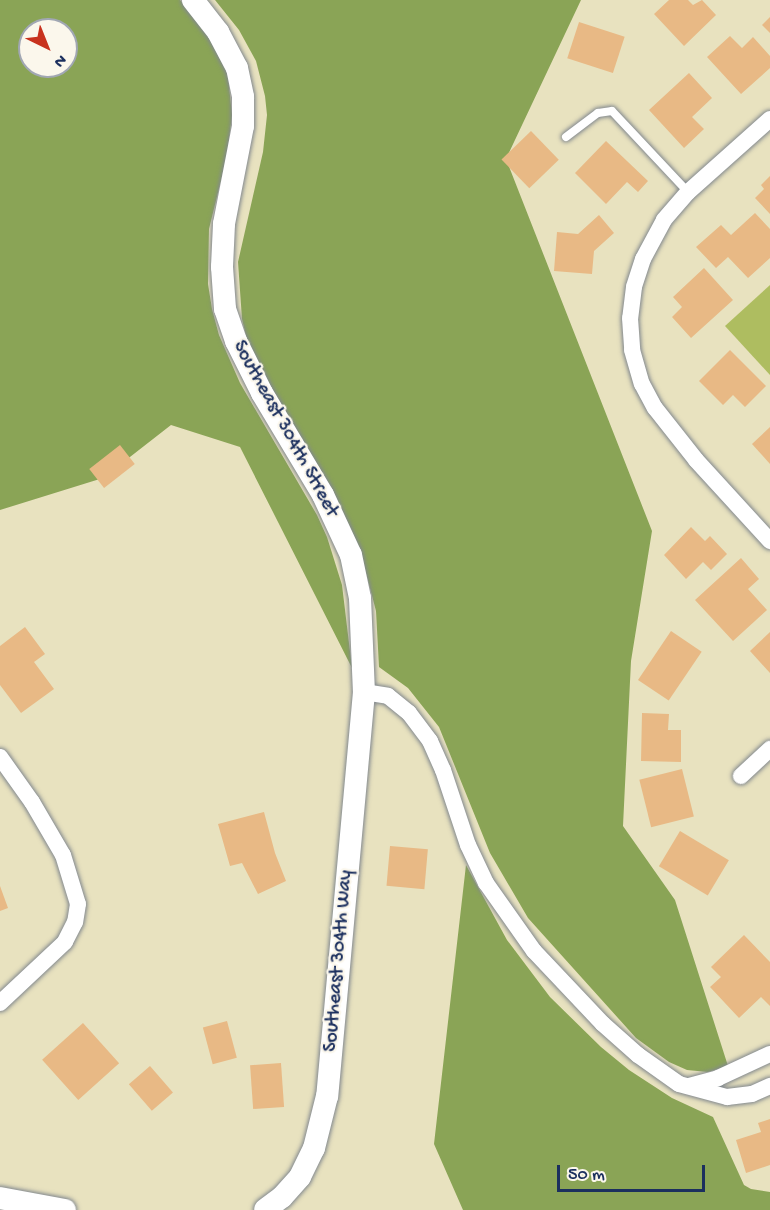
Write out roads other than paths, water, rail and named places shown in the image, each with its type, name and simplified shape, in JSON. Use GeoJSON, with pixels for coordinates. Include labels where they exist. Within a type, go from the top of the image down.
{"type":"FeatureCollection","features":[{"type":"Feature","properties":{"kind":"street","name":"Southeast 304th Street"},"geometry":{"type":"LineString","coordinates":[[193,0],[218,32],[237,68],[243,97],[243,126],[224,224],[222,267],[225,309],[236,341],[262,393],[323,495],[351,555],[360,598],[364,692]]}},
{"type":"Feature","properties":{"kind":"street"},"geometry":{"type":"LineString","coordinates":[[770,119],[688,192],[664,219],[643,259],[634,287],[630,318],[633,350],[642,384],[655,408],[696,460],[770,541]]}},
{"type":"Feature","properties":{"kind":"street"},"geometry":{"type":"LineString","coordinates":[[364,692],[388,696],[409,713],[430,741],[443,770],[468,845],[486,883],[534,951],[595,1015],[638,1055],[664,1075],[689,1086],[727,1097],[752,1094],[770,1086]]}},
{"type":"Feature","properties":{"kind":"street","name":"Southeast 304th Way"},"geometry":{"type":"LineString","coordinates":[[265,1210],[282,1197],[300,1177],[314,1148],[327,1096],[364,692]]}},
{"type":"Feature","properties":{"kind":"street"},"geometry":{"type":"LineString","coordinates":[[741,776],[770,749]]}},
{"type":"Feature","properties":{"kind":"street"},"geometry":{"type":"LineString","coordinates":[[0,757],[49,829],[73,880],[78,904],[75,922],[65,942],[0,1003]]}},
{"type":"Feature","properties":{"kind":"street"},"geometry":{"type":"LineString","coordinates":[[689,1086],[745,1067],[770,1054]]}},
{"type":"Feature","properties":{"kind":"street"},"geometry":{"type":"LineString","coordinates":[[0,1198],[65,1210]]}},
{"type":"Feature","properties":{"kind":"lane"},"geometry":{"type":"LineString","coordinates":[[566,137],[598,113],[612,111],[688,192]]}}]}
